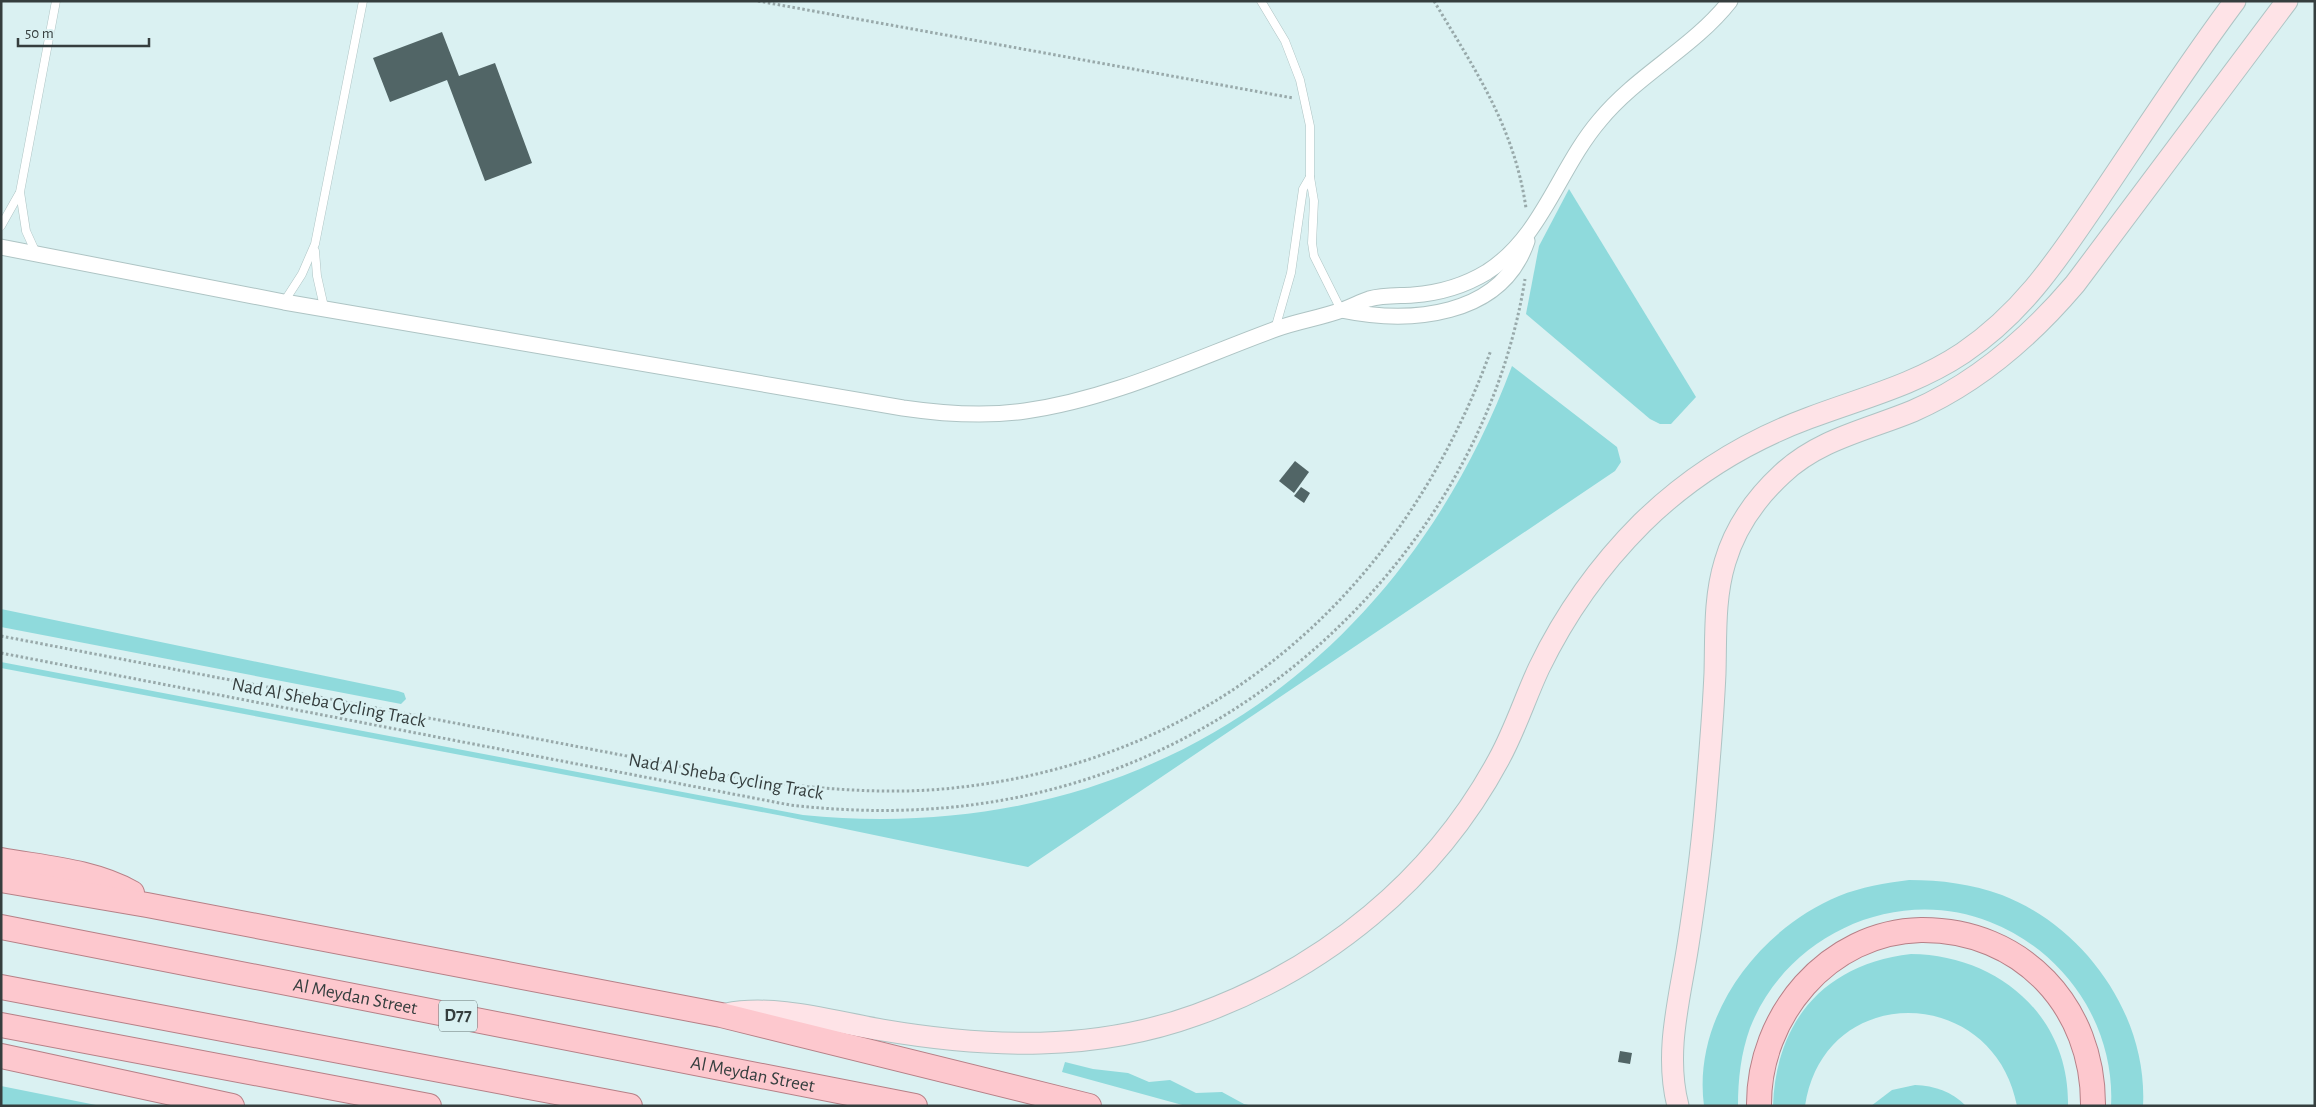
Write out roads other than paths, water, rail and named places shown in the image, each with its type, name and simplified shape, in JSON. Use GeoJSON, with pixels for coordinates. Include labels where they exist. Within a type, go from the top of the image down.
{"type":"FeatureCollection","features":[{"type":"Feature","properties":{"kind":"main road"},"geometry":{"type":"LineString","coordinates":[[1,860],[106,881],[134,895],[147,905]]}},
{"type":"Feature","properties":{"kind":"main road"},"geometry":{"type":"LineString","coordinates":[[1,880],[147,905],[720,1016],[1089,1106]]}},
{"type":"Feature","properties":{"kind":"main road","name":"Al Meydan Street"},"geometry":{"type":"LineString","coordinates":[[1,927],[915,1106]]}},
{"type":"Feature","properties":{"kind":"main road"},"geometry":{"type":"LineString","coordinates":[[1759,1106],[1764,1059],[1776,1025],[1786,1007],[1811,977],[1843,954],[1861,944],[1899,933],[1919,930],[1946,932],[1978,938],[2003,949],[2031,967],[2059,996],[2070,1012],[2086,1049],[2091,1068],[2093,1106]]}},
{"type":"Feature","properties":{"kind":"main road"},"geometry":{"type":"LineString","coordinates":[[1,987],[630,1106]]}},
{"type":"Feature","properties":{"kind":"main road"},"geometry":{"type":"LineString","coordinates":[[1,1025],[429,1106]]}},
{"type":"Feature","properties":{"kind":"main road"},"geometry":{"type":"LineString","coordinates":[[1,1056],[232,1106]]}},
{"type":"Feature","properties":{"kind":"street"},"geometry":{"type":"LineString","coordinates":[[1341,310],[1388,317],[1425,314],[1461,308],[1485,296],[1506,278],[1518,264],[1530,232],[1571,161],[1600,120],[1642,79],[1708,26],[1730,1]]}},
{"type":"Feature","properties":{"kind":"street"},"geometry":{"type":"LineString","coordinates":[[720,1016],[745,1011],[769,1012],[943,1040],[976,1043],[1034,1044],[1076,1042],[1134,1033],[1212,1009],[1277,979],[1337,942],[1397,894],[1422,868],[1467,812],[1501,756],[1537,672],[1567,617],[1584,591],[1624,542],[1670,498],[1721,461],[1798,422],[1870,398],[1919,378],[1965,352],[2006,319],[2025,300],[2058,259],[2235,1]]}},
{"type":"Feature","properties":{"kind":"street"},"geometry":{"type":"LineString","coordinates":[[1678,1106],[1673,1078],[1673,1035],[1695,898],[1705,811],[1711,742],[1717,605],[1725,562],[1742,522],[1768,487],[1801,458],[1839,437],[1888,421],[1941,397],[1991,366],[2036,328],[2075,284],[2287,1]]}},
{"type":"Feature","properties":{"kind":"street"},"geometry":{"type":"LineString","coordinates":[[1,247],[284,302],[324,307],[903,408],[965,415],[1027,411],[1098,394],[1136,382],[1298,321],[1341,310],[1372,298],[1433,293],[1463,284],[1504,260],[1530,232]]}},
{"type":"Feature","properties":{"kind":"lane"},"geometry":{"type":"LineString","coordinates":[[1,226],[20,192],[56,1]]}},
{"type":"Feature","properties":{"kind":"lane"},"geometry":{"type":"LineString","coordinates":[[324,307],[317,276],[316,244],[364,1]]}},
{"type":"Feature","properties":{"kind":"lane"},"geometry":{"type":"LineString","coordinates":[[1261,1],[1285,42],[1306,101],[1310,143],[1310,177],[1314,193],[1312,243],[1314,256],[1341,310]]}},
{"type":"Feature","properties":{"kind":"lane"},"geometry":{"type":"LineString","coordinates":[[1276,329],[1291,273],[1302,194],[1310,177]]}},
{"type":"Feature","properties":{"kind":"lane"},"geometry":{"type":"LineString","coordinates":[[20,192],[26,231],[36,254]]}},
{"type":"Feature","properties":{"kind":"lane"},"geometry":{"type":"LineString","coordinates":[[284,302],[302,274],[316,244]]}}]}
